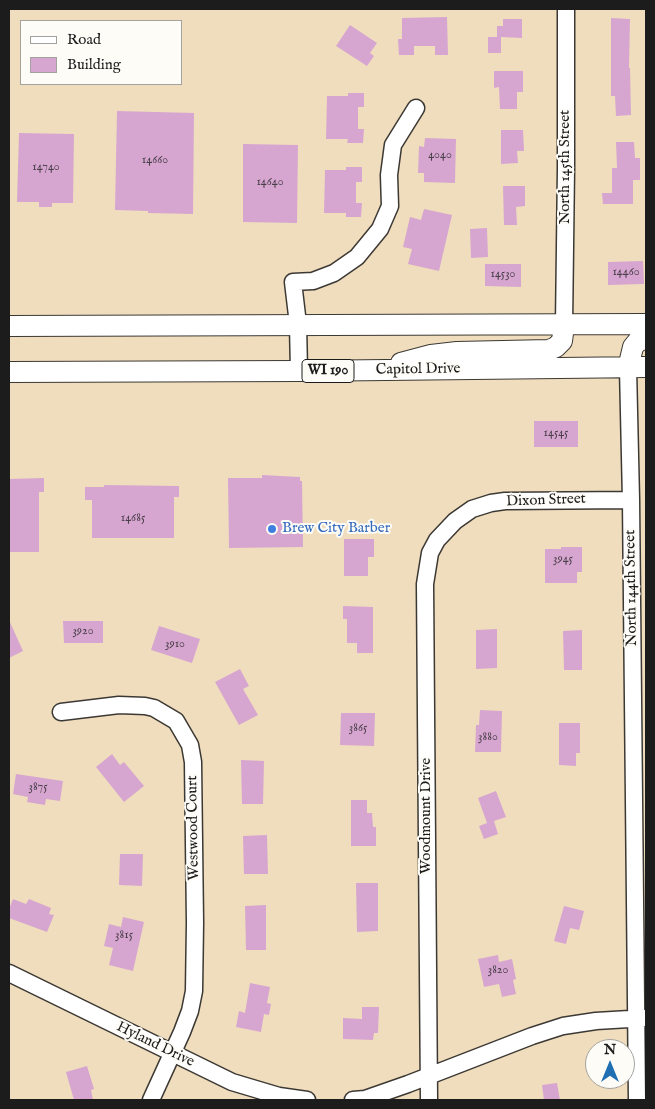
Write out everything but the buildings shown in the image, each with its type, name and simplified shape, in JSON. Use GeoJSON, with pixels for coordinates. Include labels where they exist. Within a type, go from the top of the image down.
{"type":"FeatureCollection","features":[{"type":"Feature","properties":{"kind":"main road"},"geometry":{"type":"LineString","coordinates":[[381,370],[431,355],[457,352],[549,350],[556,347],[562,341],[564,324]]}},
{"type":"Feature","properties":{"kind":"main road"},"geometry":{"type":"LineString","coordinates":[[9,326],[646,324]]}},
{"type":"Feature","properties":{"kind":"main road"},"geometry":{"type":"LineString","coordinates":[[637,368],[633,347],[638,341],[646,339]]}},
{"type":"Feature","properties":{"kind":"main road","name":"Capitol Drive"},"geometry":{"type":"LineString","coordinates":[[9,372],[637,368]]}},
{"type":"Feature","properties":{"kind":"street","name":"North 145th Street"},"geometry":{"type":"LineString","coordinates":[[564,324],[566,9]]}},
{"type":"Feature","properties":{"kind":"street"},"geometry":{"type":"LineString","coordinates":[[299,371],[298,324],[293,282],[313,281],[334,273],[357,257],[380,229],[390,206],[389,176],[393,146],[416,108]]}},
{"type":"Feature","properties":{"kind":"street","name":"North 144th Street"},"geometry":{"type":"LineString","coordinates":[[637,368],[631,500],[642,1018],[637,1100]]}},
{"type":"Feature","properties":{"kind":"street","name":"Dixon Street"},"geometry":{"type":"LineString","coordinates":[[440,536],[472,509],[491,503],[514,501],[631,500]]}},
{"type":"Feature","properties":{"kind":"street","name":"Woodmount Drive"},"geometry":{"type":"LineString","coordinates":[[429,1100],[425,584],[430,553],[440,536]]}},
{"type":"Feature","properties":{"kind":"street","name":"Westwood Court"},"geometry":{"type":"LineString","coordinates":[[61,712],[119,705],[154,708],[176,721],[190,745],[193,762],[195,976],[190,1010],[150,1100]]}},
{"type":"Feature","properties":{"kind":"street","name":"Hyland Drive"},"geometry":{"type":"LineString","coordinates":[[9,973],[232,1082],[279,1096],[307,1100]]}},
{"type":"Feature","properties":{"kind":"street"},"geometry":{"type":"LineString","coordinates":[[353,1100],[365,1099],[408,1084],[563,1026],[596,1021],[642,1018]]}},
{"type":"Feature","properties":{"kind":"place","name":"Brew City Barber"},"geometry":{"type":"Point","coordinates":[272,529]}}]}
